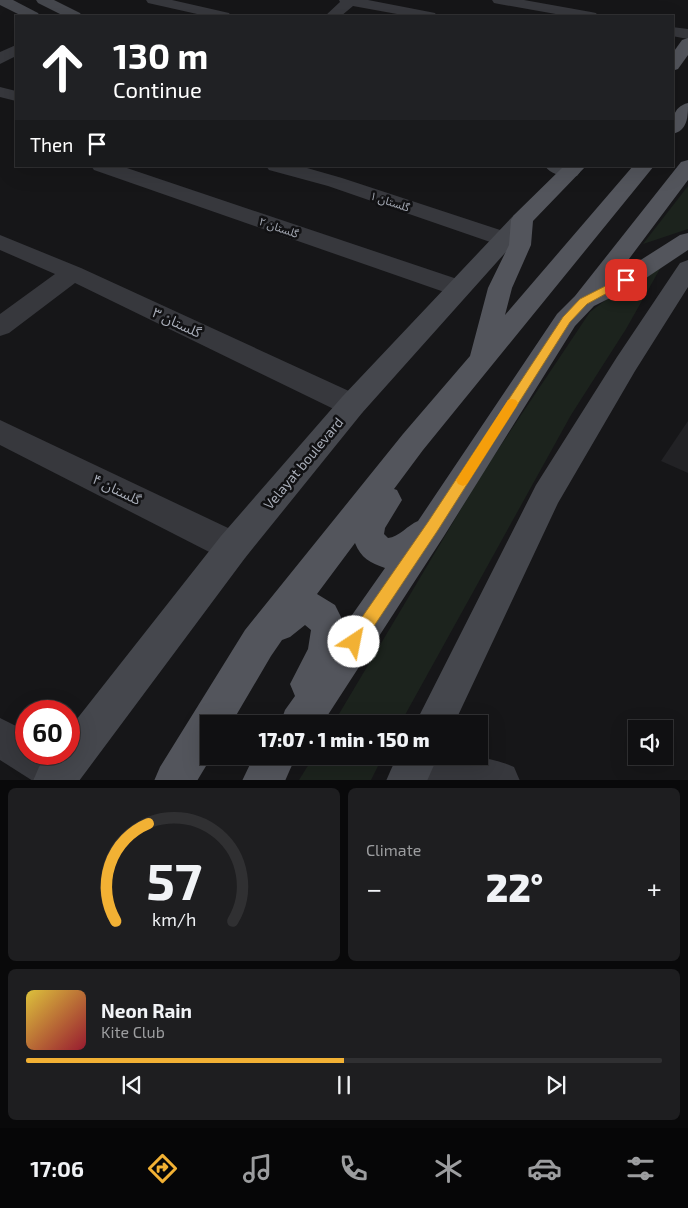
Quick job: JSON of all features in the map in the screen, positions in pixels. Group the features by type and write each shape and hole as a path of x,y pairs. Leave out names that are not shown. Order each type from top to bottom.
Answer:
{"main road":[{"path":"2,0 31,15"},
{"path":"42,0 73,15"},
{"path":"674,63 688,43"},
{"path":"674,127 688,108"},
{"path":"304,715 433,526 566,320 584,302 688,166"},
{"path":"214,715 258,643 413,442 643,167"},
{"name":"Velayat boulevard","path":"80,721 233,547 352,405 567,168"},
{"path":"480,361 500,288 520,245 513,229"},
{"path":"584,302 626,280 688,240"},
{"path":"438,715 548,494 626,364 688,268"},
{"path":"413,442 395,482 369,526 369,542 378,550 392,553 406,547 433,526"},
{"path":"258,643 294,611 308,607 326,622 330,633 323,657 294,715"},
{"path":"174,780 200,738"}],"street":[{"path":"152,0 219,15"},
{"path":"204,12 223,0"},
{"path":"333,15 349,0 425,15"},
{"path":"499,0 546,4 587,15"},
{"path":"674,31 688,34"},
{"path":"0,92 15,96"},
{"name":"گلستان ۲","path":"104,167 458,288"},
{"name":"گلستان ۱","path":"280,167 513,229"},
{"path":"335,182 347,167"},
{"name":"گلستان ۳","path":"0,242 73,273 352,405"},
{"path":"0,327 73,273"},
{"name":"گلستان ۴","path":"0,432 233,547"},
{"path":"0,738 15,748"},
{"path":"412,768 500,780"}],"shaded area":[{"path":"688,186 688,229 643,244"},
{"path":"670,251 626,329 571,415 405,715 338,715 483,472 590,312"},
{"path":"688,421 688,473 661,461"},
{"path":"308,765 378,765 371,780 299,780"}],"slow traffic":[{"path":"463,480 512,403"}],"route":[{"path":"354,642 433,526 566,320 584,302 626,280"}]}
